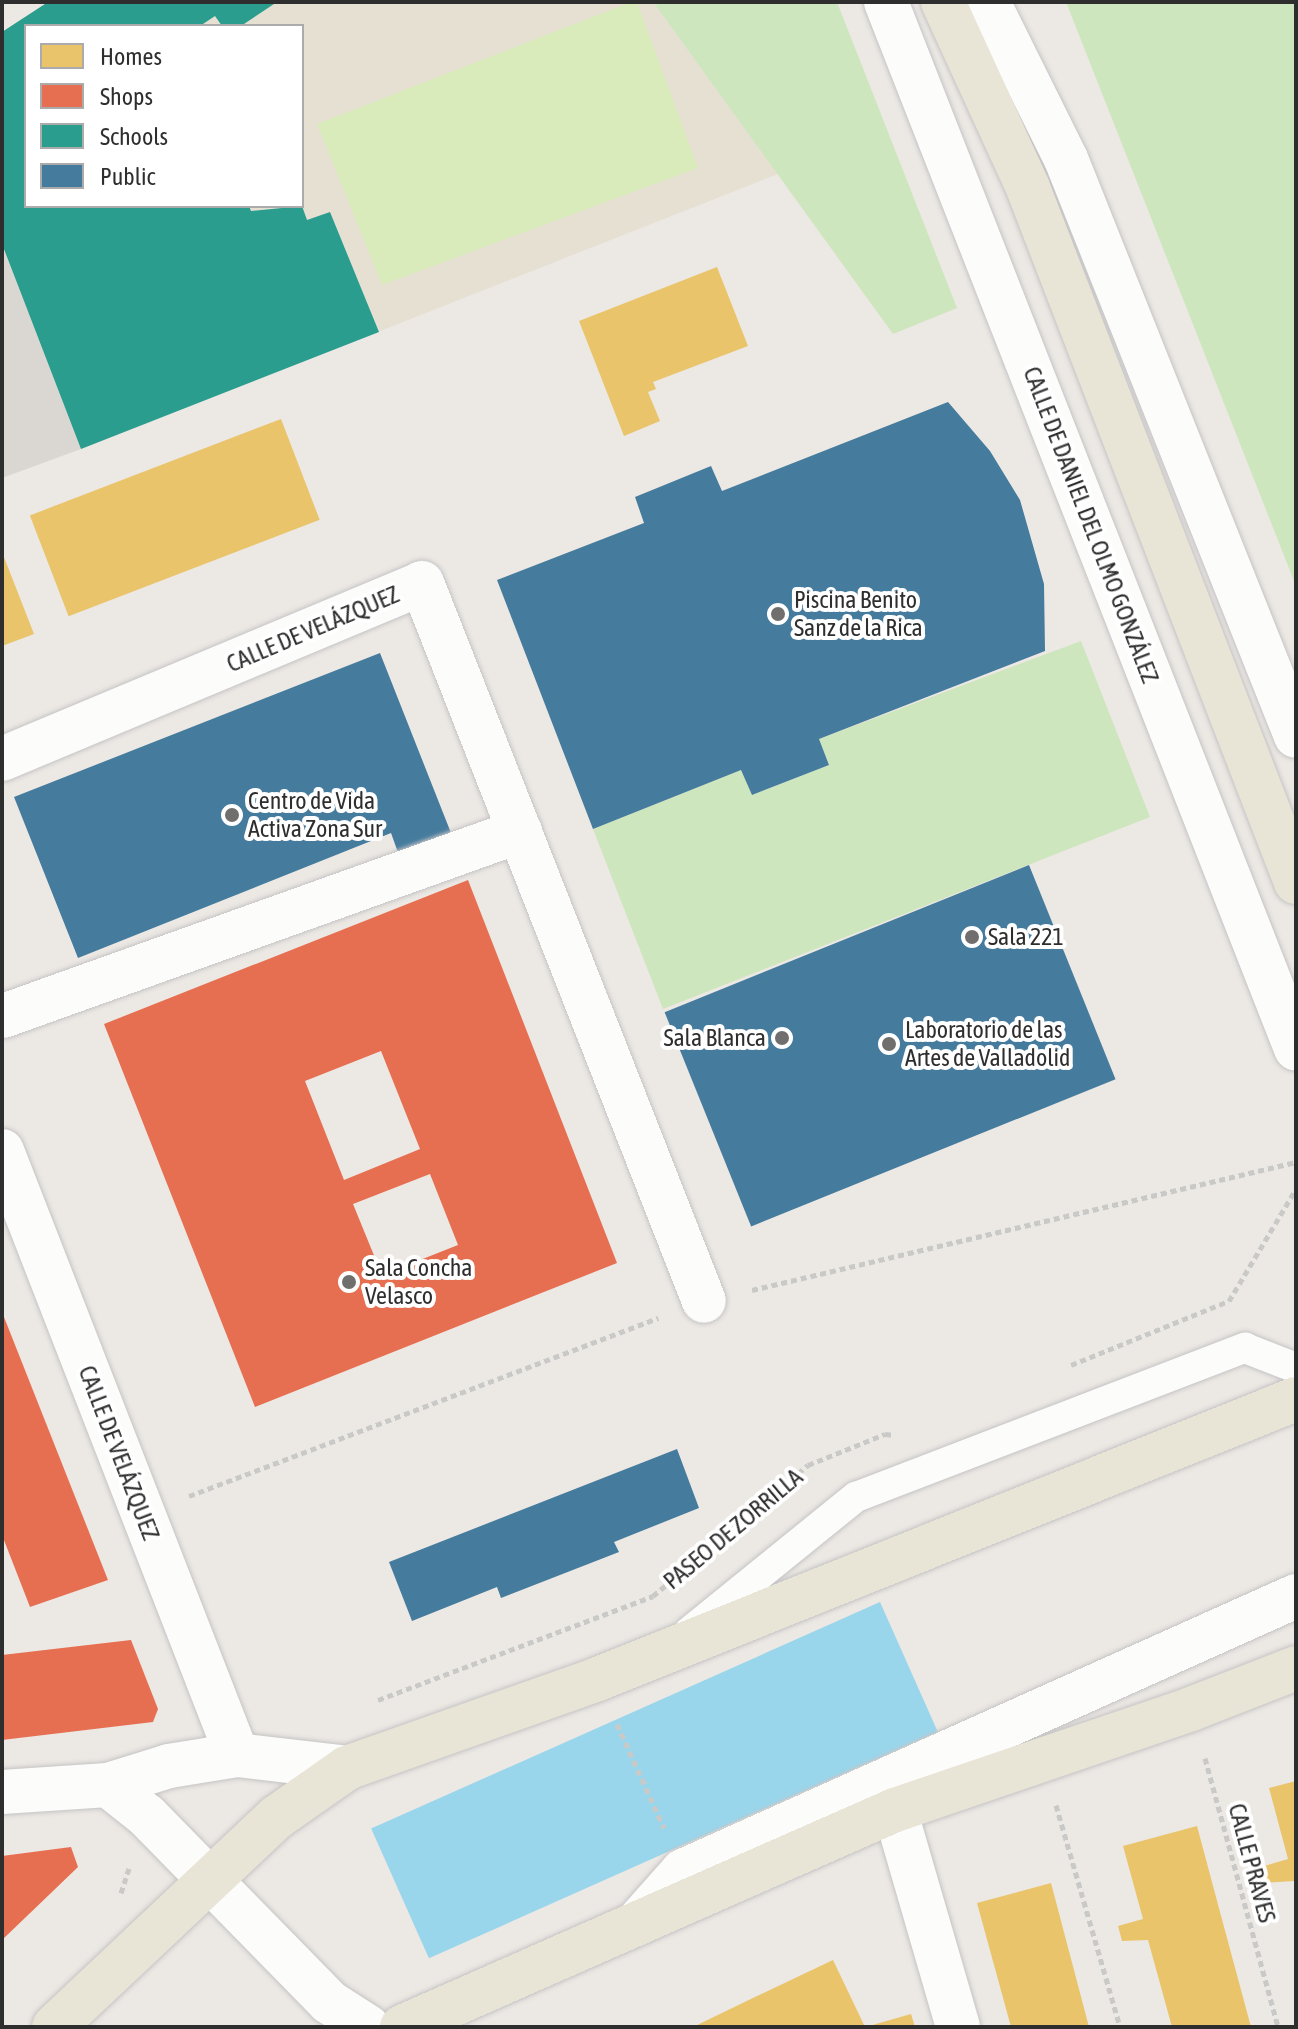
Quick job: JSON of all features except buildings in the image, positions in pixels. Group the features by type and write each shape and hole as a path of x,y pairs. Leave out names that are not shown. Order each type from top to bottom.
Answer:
{"main road":[{"path":"943,2 1028,188 1296,882"},
{"path":"54,2027 277,1817 347,1768 662,1654 1296,1399"},
{"path":"402,2027 895,1810 1042,1757 1191,1709 1296,1668"}],"street":[{"name":"CALLE DE DANIEL DEL OLMO GONZÁLEZ","path":"886,2 1296,1049"},
{"path":"988,2 1066,159 1296,736"},
{"name":"CALLE DE VELÁZQUEZ","path":"2,759 422,583 704,1301"},
{"path":"3,1016 520,831"},
{"name":"CALLE DE VELÁZQUEZ","path":"2,1151 237,1755"},
{"path":"636,1924 683,1871 1296,1596"},
{"path":"2,1792 108,1785 169,1766 237,1755 347,1768"},
{"path":"108,1785 147,1816 329,2002 368,2027"},
{"path":"895,1810 958,2027"}],"lane":[{"path":"662,1654 856,1497 1245,1348 1296,1368"}],"path":[{"path":"1056,1371 1229,1301 1296,1189"},
{"name":"PASEO DE ZORRILLA","path":"374,1702 653,1596 808,1465 885,1434 912,1429"},
{"name":"CALLE PRAVES","path":"1191,1709 1278,2027"},
{"path":"615,1719 666,1834"},
{"path":"1042,1757 1120,2027"},
{"path":"118,1901 147,1816"}],"shaded area":[{"path":"48,2 653,2 778,174 81,449 2,245 2,32"},
{"path":"2,245 81,449 2,478"}],"green space":[{"path":"637,2 698,168 382,285 317,124"},
{"path":"653,2 837,2 957,308 893,334"},
{"path":"1066,2 1296,2 1296,586"},
{"path":"1081,641 1150,817 663,1009 593,829 741,770 752,795 829,765 819,739"}],"water":[{"path":"880,1602 938,1732 429,1958 371,1829"}],"place":[{"name":"Piscina Benito Sanz de la Rica","path":"778,614"},
{"name":"Centro de Vida Activa Zona Sur","path":"232,815"},
{"name":"Sala 221","path":"972,937"},
{"name":"Sala Blanca","path":"782,1038"},
{"name":"Laboratorio de las Artes de Valladolid","path":"889,1044"},
{"name":"Sala Concha Velasco","path":"349,1282"}]}
